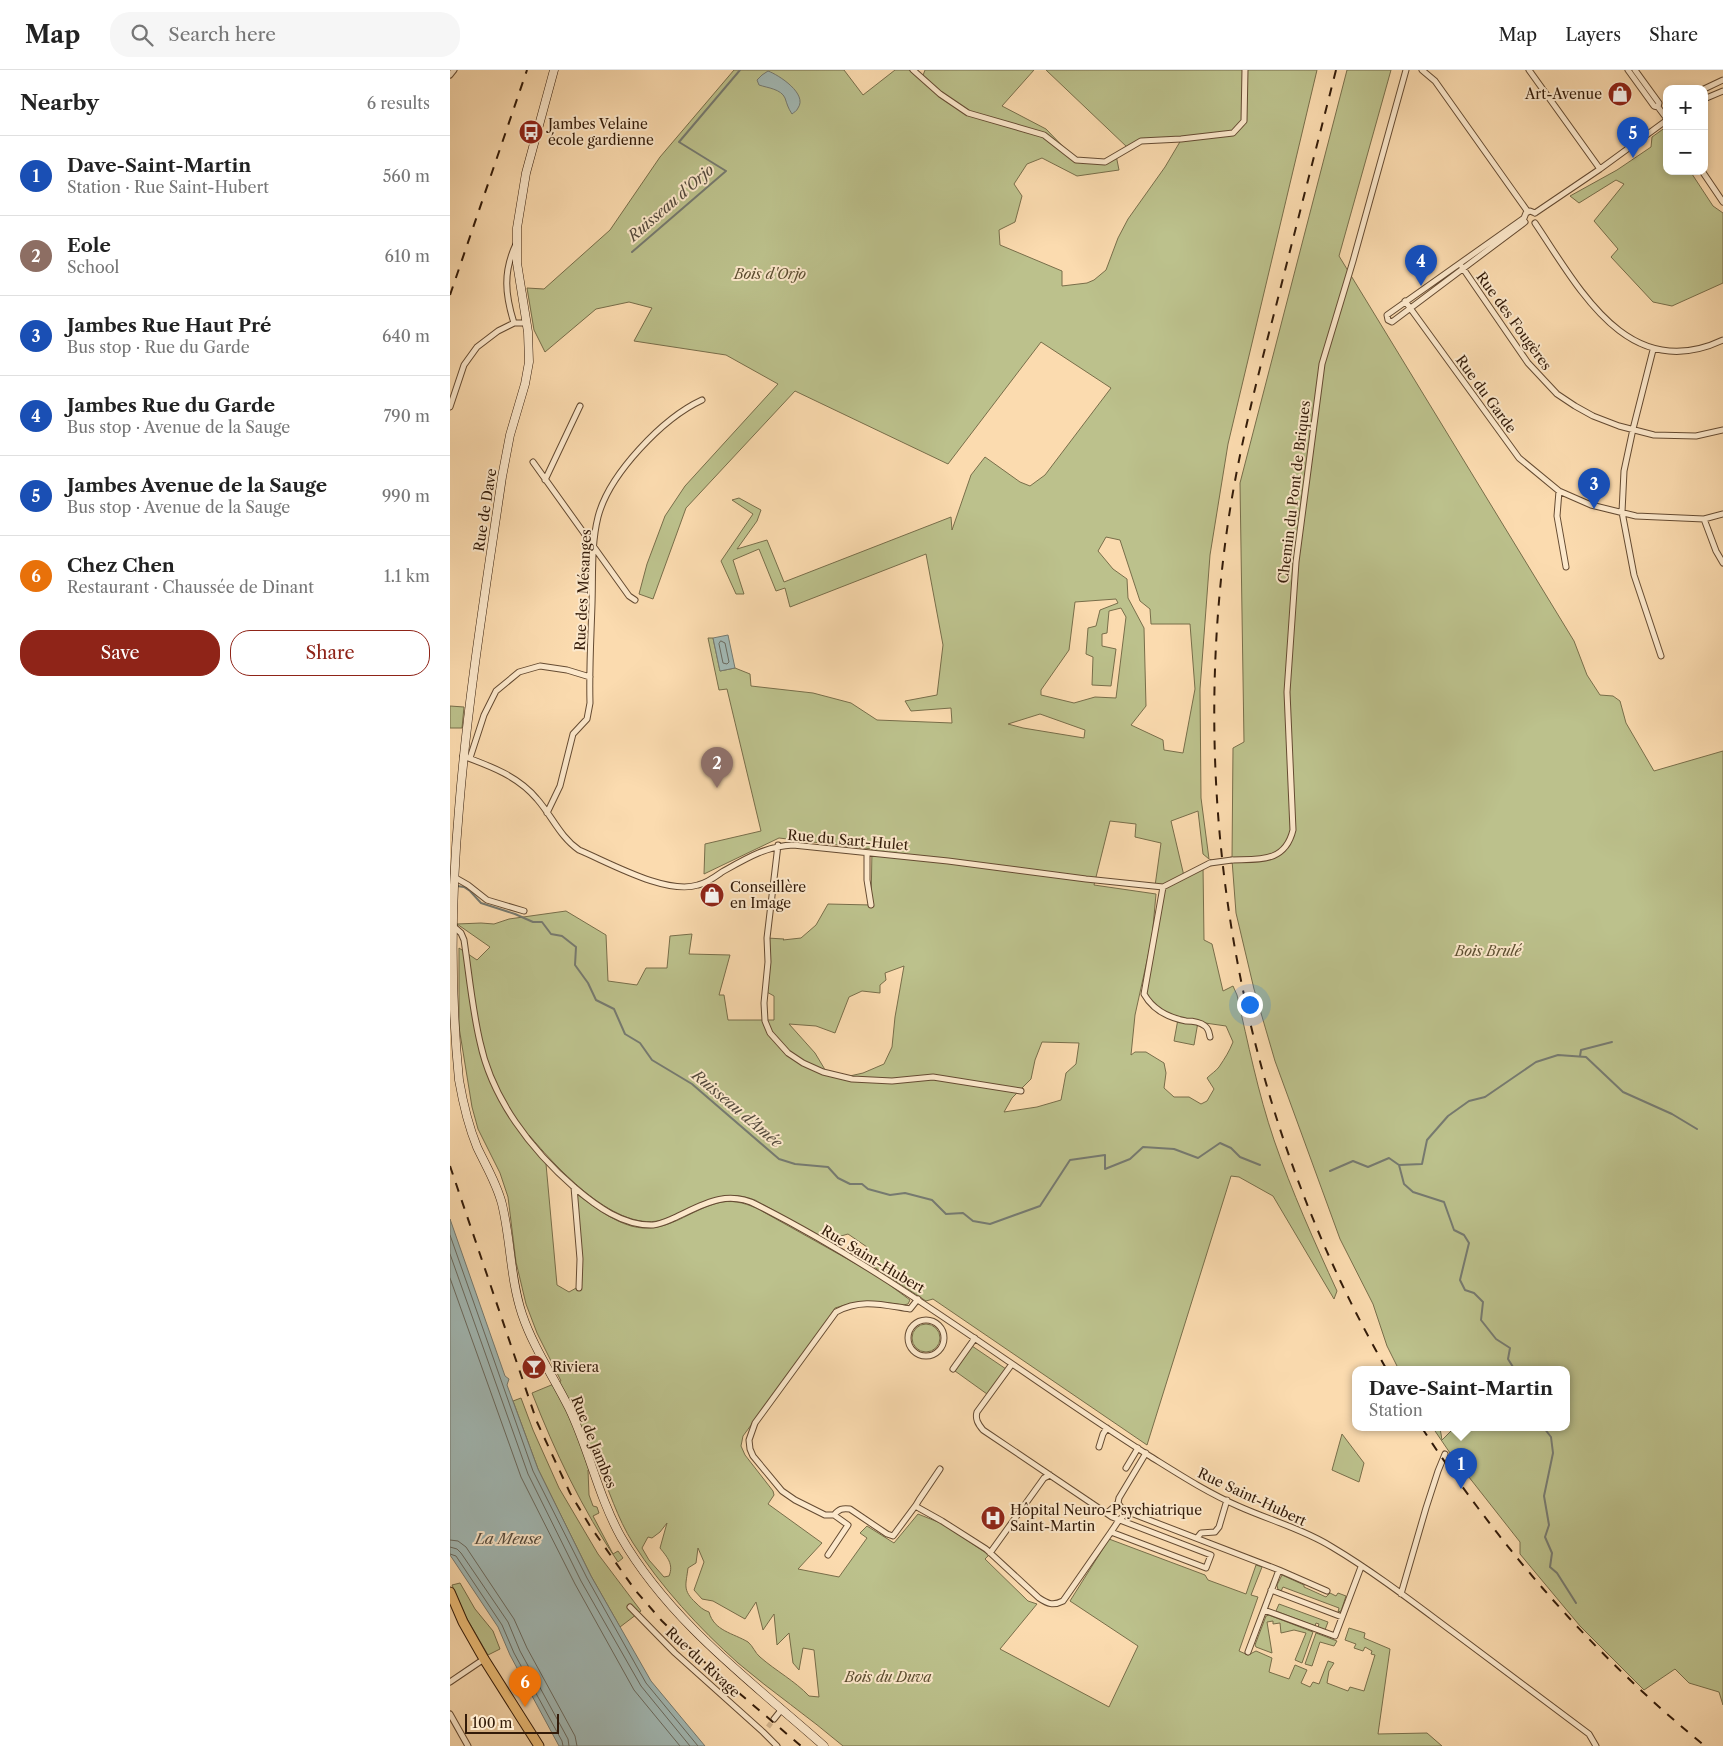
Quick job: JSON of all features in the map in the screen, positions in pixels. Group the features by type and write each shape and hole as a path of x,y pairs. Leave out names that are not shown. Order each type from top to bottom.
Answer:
{"main road":[{"name":"Rue de Dave","path":"450,960 453,876 478,640 503,470 529,362 516,244 520,202 554,70"},
{"name":"Rue de Jambes","path":"450,960 454,1031 464,1106 469,1126 500,1198 505,1219 511,1268 522,1314 536,1347 570,1410 614,1523 651,1581 688,1624 824,1746"},
{"path":"450,1592 462,1622 539,1746"}],"street":[{"path":"450,75 454,70"},
{"path":"913,70 940,94 968,113 1044,136 1076,160 1104,162 1141,141 1181,140 1233,133 1244,121 1245,70"},
{"name":"Chemin du Pont de Briques","path":"1163,887 1210,863 1267,858 1277,855 1288,844 1293,830 1287,673 1296,562 1322,364 1353,261 1406,70"},
{"path":"1422,70 1435,81 1528,212"},
{"path":"1529,70 1600,169"},
{"path":"1628,70 1654,106 1663,114"},
{"path":"1635,70 1659,103 1658,108"},
{"path":"1708,87 1723,80"},
{"path":"1708,97 1723,91"},
{"path":"1528,212 1533,211 1535,213 1600,169 1663,122"},
{"path":"1705,175 1723,202"},
{"path":"1524,220 1405,301 1387,315 1388,320 1392,322 1463,269 1524,220 1528,212"},
{"path":"1535,213 1537,218 1535,223"},
{"path":"1524,220 1528,224 1535,223"},
{"path":"1535,223 1590,304 1627,336 1653,350 1681,352 1712,346 1723,340"},
{"path":"514,323 507,301 506,290 509,259 516,244"},
{"name":"Rue des Fougères","path":"1460,262 1528,363 1557,394 1592,416 1619,426 1633,428 1654,435 1696,436 1723,430"},
{"name":"Rue du Garde","path":"1405,301 1514,452 1559,491 1591,505 1636,516 1704,519 1723,514"},
{"path":"450,407 464,364 470,355 486,339 514,323 526,323"},
{"path":"1653,350 1624,471 1622,512 1634,575 1661,656"},
{"name":"Rue des Mésanges","path":"547,813 560,786 573,734 587,719 590,703 593,548 598,516 616,477 638,451 660,430 692,405 702,400"},
{"path":"546,480 580,406"},
{"path":"533,462 628,596 635,600"},
{"path":"1559,491 1557,516 1566,567"},
{"path":"1704,519 1716,552 1723,563"},
{"path":"466,757 496,691 519,672 540,666 567,670 590,677"},
{"name":"Rue du Sart-Hulet","path":"466,757 515,778 537,799 568,843 579,850 653,882 672,887 698,886 752,855 778,845 867,853 1163,887"},
{"path":"778,845 767,938 768,962 764,1003 765,1021 770,1033 788,1052 802,1063 824,1072 852,1079 892,1081 933,1078 1021,1091"},
{"path":"867,853 867,880 871,906"},
{"path":"453,876 487,900 524,911"},
{"path":"1163,887 1144,994 1151,1004 1172,1018 1205,1025 1208,1028 1210,1037"},
{"name":"Rue Saint-Hubert","path":"450,924 461,933 464,940 480,1042 491,1076 505,1107 544,1158 574,1187 611,1214 627,1221 645,1224 664,1223 718,1199 742,1198 830,1245 918,1299 1107,1428 1208,1491 1277,1520 1331,1546 1401,1594 1589,1734 1596,1746"},
{"path":"574,1187 580,1259 579,1288"},
{"path":"828,1555 848,1525 834,1515 826,1515 795,1500 782,1491 753,1456 749,1440 751,1431 836,1312 847,1306 866,1303 910,1309 918,1299"},
{"path":"935,1322 941,1314"},
{"path":"924,1320 935,1322 940,1326 944,1336 941,1348 932,1354 915,1352 909,1342 910,1330 918,1322 924,1320"},
{"path":"953,1369 975,1338"},
{"path":"1012,1364 977,1412 978,1424 983,1430 1107,1513 1120,1520 1211,1555 1206,1568 1111,1532"},
{"path":"1099,1447 1107,1428"},
{"path":"1126,1468 1138,1448"},
{"path":"1107,1513 1118,1503 1119,1498 1146,1453"},
{"path":"1401,1594 1426,1508 1445,1454"},
{"path":"834,1515 843,1508 850,1509 893,1536 940,1469"},
{"path":"990,1553 1044,1478 1050,1475"},
{"path":"1196,1538 1201,1533 1215,1532 1219,1527 1227,1500"},
{"path":"1118,1503 1120,1508 1128,1512 1279,1570 1327,1591"},
{"path":"916,1505 919,1509 942,1521 990,1553 1038,1598 1047,1604 1056,1605 1064,1601 1111,1532 1128,1512"},
{"path":"1264,1610 1334,1636 1361,1567"},
{"path":"1248,1652 1279,1570"},
{"path":"1271,1590 1342,1617"},
{"name":"Rue du Rivage","path":"630,1607 675,1653 765,1729 777,1746"},
{"path":"450,1682 484,1659"},
{"path":"774,1719 782,1709"},
{"path":"450,1714 468,1746"}],"green space":[{"path":"734,70 844,70 863,95 895,70 909,70 922,78 925,70 1034,70 1002,106 1046,129 1076,160 1105,162 1116,155 1119,170 1077,176 1042,158 1027,164 1014,184 1022,196 1015,222 999,230 1000,245 1062,271 1062,286 1087,283 1106,270 1118,238 1128,219 1165,167 1181,140 1141,141 1128,148 1046,70 1317,70 1228,444 1210,555 1200,689 1201,798 1209,859 1203,854 1198,811 1171,821 1184,876 1203,866 1204,940 1212,944 1223,991 1233,986 1237,995 1268,1122 1296,1197 1337,1291 1334,1299 1273,1196 1239,1177 1231,1176 1147,1445 933,1299 926,1301 865,1261 867,1247 848,1234 834,1238 834,1244 755,1200 742,1196 719,1197 665,1219 647,1222 628,1218 608,1208 572,1180 529,1135 546,1164 557,1285 569,1292 578,1287 579,1282 576,1196 578,1195 603,1213 617,1220 631,1226 644,1228 667,1224 722,1202 746,1204 876,1275 910,1300 908,1304 903,1305 869,1302 835,1308 824,1326 743,1436 741,1446 745,1455 773,1491 774,1495 768,1504 822,1543 798,1569 839,1577 867,1538 860,1533 867,1526 894,1543 918,1514 943,1524 989,1555 985,1559 1028,1601 1037,1604 1000,1649 1109,1707 1138,1646 1070,1601 1109,1539 1205,1575 1208,1580 1246,1594 1256,1565 1262,1567 1251,1595 1258,1597 1239,1651 1248,1655 1256,1651 1272,1658 1269,1672 1289,1679 1295,1665 1307,1670 1301,1683 1310,1687 1313,1682 1319,1684 1328,1661 1334,1663 1329,1671 1327,1683 1348,1691 1350,1687 1364,1691 1375,1655 1371,1654 1372,1651 1365,1647 1363,1651 1354,1648 1356,1644 1345,1640 1349,1628 1365,1633 1364,1638 1390,1649 1378,1734 1427,1733 1442,1746 843,1746 738,1663 681,1606 644,1559 627,1533 597,1463 588,1470 589,1495 593,1506 597,1507 599,1513 593,1516 613,1554 618,1551 623,1558 618,1562 605,1542 593,1522 570,1480 532,1393 561,1381 537,1333 526,1304 516,1262 508,1197 500,1173 478,1129 472,1107 459,1027 459,948 477,960 490,947 457,924 494,924 509,919 566,911 606,935 608,981 637,985 646,968 667,968 670,936 692,934 689,954 730,955 719,995 724,995 728,1020 774,1020 774,996 765,991 767,938 783,940 801,938 816,925 828,904 871,905 872,849 779,838 704,874 705,844 761,831 727,689 719,690 708,638 713,638 720,671 735,668 750,674 751,686 813,693 851,703 877,720 952,723 951,708 911,711 905,701 937,695 943,645 926,554 790,607 785,588 776,591 759,549 733,560 744,594 736,594 721,561 753,514 732,500 739,498 761,510 757,521 737,549 767,540 784,582 951,517 952,530 971,475 985,457 1020,482 1030,486 1045,475 1111,388 1041,342 948,464 795,391 686,508 653,599 639,594 647,564 665,516 685,486 778,384 726,355 634,341 652,308 629,302 596,309 545,352 534,330 527,288 544,289 610,230 660,157","holes":["1106,537 1120,540 1140,601 1150,609 1151,624 1190,624 1195,689 1183,753 1164,750 1163,740 1131,725 1146,706 1144,628 1128,598 1127,579 1113,569 1098,551","1116,599 1118,603 1100,610 1096,626 1088,628 1086,654 1093,657 1092,685 1111,686 1116,649 1102,646 1102,634 1107,633 1109,611 1121,608 1126,617 1116,698 1095,697 1074,703 1041,695 1041,690 1069,650 1075,602","1040,714 1085,730 1084,738 1008,724","1110,821 1136,824 1135,837 1161,843 1155,886 1163,887 1144,994 1163,1013 1178,1019 1174,1041 1194,1045 1198,1022 1226,1026 1233,1042 1219,1067 1207,1078 1214,1089 1207,1101 1201,1104 1189,1097 1174,1097 1164,1088 1166,1073 1164,1063 1146,1052 1135,1052 1131,1055 1135,1015 1152,938 1156,894 1094,885","904,966 892,1047 884,1064 863,1073 841,1078 827,1073 815,1053 789,1024 816,1026 835,1033 849,997 862,991 880,993 880,985 886,980 885,973","1042,1042 1079,1043 1076,1064 1066,1073 1061,1100 1037,1107 1004,1112 1012,1098 1031,1079 1035,1060","667,1523 660,1548 670,1564 669,1576 664,1577 649,1560 642,1548 648,1537 652,1538","698,1548 704,1562 694,1590 702,1599 713,1601 745,1619 756,1602 763,1630 774,1614 777,1645 789,1633 793,1663 799,1670 803,1648 814,1650 819,1697 809,1696 760,1657 748,1642 725,1631 715,1623 709,1612 700,1607 687,1591 688,1568 696,1563"]},
{"name":"Bois Brulé","path":"1347,70 1391,70 1339,256 1574,641 1587,675 1600,695 1613,696 1620,701 1626,723 1654,771 1723,751 1723,1705 1719,1692 1689,1683 1675,1669 1644,1690 1580,1626 1520,1554 1520,1542 1435,1431 1440,1431 1442,1440 1451,1431 1570,1431 1570,1366 1397,1366 1387,1346 1373,1304 1340,1239 1275,1061 1254,989 1236,913 1232,860 1233,748 1244,742 1240,483"},
{"path":"1663,129 1663,175 1693,175 1713,206 1723,213 1723,283 1672,306 1653,302 1611,257 1618,249 1594,221 1624,184 1616,180 1579,203 1570,196 1617,170 1651,147 1652,137"},
{"path":"450,706 464,707 462,728 450,728"},
{"path":"926,1324 936,1328 940,1338 936,1348 926,1352 916,1348 912,1338 916,1328"},
{"path":"972,1346 1006,1369 987,1394 955,1371"},
{"path":"521,1398 559,1488 598,1554 641,1611 620,1627 591,1576 538,1469 513,1401"},
{"path":"1342,1434 1364,1463 1359,1482 1332,1470"},
{"path":"1282,1575 1326,1597 1330,1593 1336,1596 1338,1593 1346,1596 1341,1611 1338,1612 1339,1608 1283,1587 1281,1591 1278,1590 1277,1585"},
{"path":"460,1583 475,1609 493,1631 500,1649 488,1655 466,1617 452,1585"},
{"path":"1279,1604 1328,1622 1325,1630 1318,1627 1319,1624 1316,1623 1315,1626 1276,1611"},
{"path":"1269,1615 1313,1632 1302,1663 1295,1660 1306,1633 1294,1630 1281,1633 1280,1623 1273,1624 1273,1621 1267,1622 1272,1653 1256,1647 1255,1645 1266,1616"},
{"path":"1316,1633 1337,1641 1334,1646 1320,1642 1312,1666 1305,1664"}],"water":[{"path":"768,71 779,76 796,91 800,103 792,114 781,93 759,85 757,80"},
{"path":"728,635 735,668 720,671 713,638"},
{"name":"La Meuse","path":"450,1219 505,1376 509,1379 507,1385 538,1469 591,1576 651,1681 705,1746 559,1746 510,1655 498,1627 450,1555"}],"waterway":[{"name":"Ruisseau d'Orjo","path":"632,252 726,171 679,142 740,70"},
{"name":"Ruisseau d'Amée","path":"457,886 464,887 470,891 481,903 533,922 542,922 551,934 562,936 576,947 575,965 588,983 596,1000 614,1009 625,1034 640,1043 652,1060 692,1084 779,1159 795,1164 828,1167 838,1178 850,1184 862,1184 868,1189 890,1195 905,1193 932,1200 946,1214 963,1213 973,1221 990,1224 1040,1206 1070,1160 1105,1155 1105,1169 1130,1159 1143,1147 1174,1149 1198,1158 1220,1143 1231,1148 1240,1157 1260,1165"},
{"path":"1580,1056 1581,1050 1612,1042"},
{"path":"1399,1165 1422,1164 1427,1140 1448,1116 1469,1101 1485,1097 1536,1062 1558,1055 1586,1057 1623,1092 1672,1114 1697,1129"},
{"name":"Ruisseau d'Amée","path":"1330,1171 1353,1161 1368,1167 1389,1158 1399,1165 1404,1184 1413,1192 1444,1202 1454,1230 1464,1235 1469,1243 1460,1280 1465,1290 1474,1293 1483,1302 1481,1320 1496,1339 1510,1348 1508,1359 1512,1366"},
{"name":"Ruisseau d'Amée","path":"1546,1431 1551,1437 1553,1453 1544,1496 1549,1525 1545,1537 1552,1553 1550,1567 1557,1573 1576,1603"}],"tunnel":[{"path":"768,1727 774,1719"}],"railway":[{"path":"450,295 527,70"},
{"path":"1336,70 1256,384 1233,489 1217,626 1214,736 1221,847 1236,956 1261,1064 1294,1170 1336,1272 1385,1366"},
{"path":"450,1166 537,1422 570,1493 590,1526 635,1590 662,1621 718,1675 801,1746"},
{"path":"1424,1431 1484,1515 1551,1598 1625,1675 1705,1746"}],"place":[{"name":"Art-Avenue","path":"1620,94"},
{"name":"Jambes Velaine école gardienne","path":"531,132"},
{"name":"Jambes Avenue de la Sauge","path":"1633,158"},
{"name":"Jambes Rue du Garde","path":"1421,286"},
{"name":"Jambes Rue Haut Pré","path":"1594,509"},
{"name":"Eole","path":"717,788"},
{"name":"Conseillère en Image","path":"712,895"},
{"name":"Riviera","path":"534,1367"},
{"name":"Dave-Saint-Martin","path":"1461,1489"},
{"name":"Hôpital Neuro-Psychiatrique Saint-Martin","path":"993,1518"},
{"name":"Chez Chen","path":"525,1707"}],"park label":[{"name":"Bois d'Orjo","path":"770,274"},
{"name":"Bois du Duva","path":"888,1677"}]}
